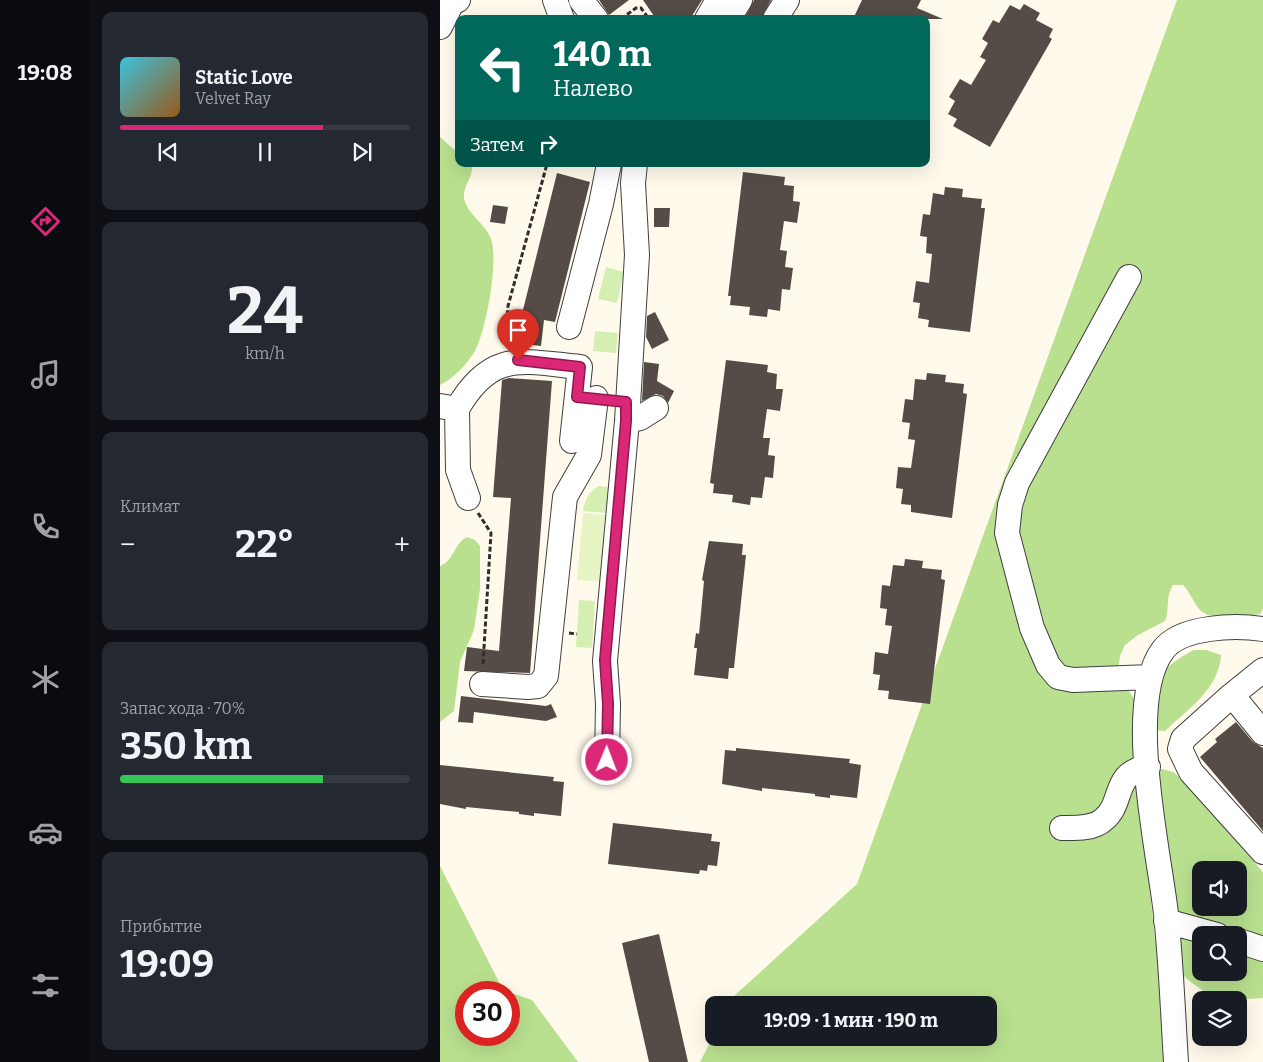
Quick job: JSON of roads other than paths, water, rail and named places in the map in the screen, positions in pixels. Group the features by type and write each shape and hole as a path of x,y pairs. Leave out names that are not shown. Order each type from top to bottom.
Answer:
{"street":[{"path":"440,27 452,3 458,0"},
{"path":"555,0 561,15"},
{"path":"581,0 593,15"},
{"path":"709,15 718,0"},
{"path":"731,15 740,0"},
{"path":"778,15 787,0"},
{"path":"605,167 576,331 616,208 634,173"},
{"path":"607,760 626,412 637,255 634,173"},
{"path":"1129,277 1017,483 1010,504 1007,533 1032,628 1048,665 1058,677 1073,680 1150,677"},
{"path":"468,498 458,470 449,408 483,375 499,365 518,360 580,367 593,442 589,456 565,497 546,676 538,686 482,684"},
{"path":"586,398 640,418 656,408"},
{"path":"572,441 586,398"},
{"path":"1176,1062 1166,921 1152,828 1144,723 1150,677 1163,650 1173,640 1184,634 1233,627 1263,629"},
{"path":"1263,670 1232,694 1183,739 1180,744 1181,753 1191,772 1263,852"},
{"path":"1232,694 1263,732"},
{"path":"1062,828 1084,828 1102,822 1114,806 1117,792 1127,776 1134,771 1148,767"},
{"path":"1166,921 1192,928"},
{"path":"1247,944 1263,949"}]}
